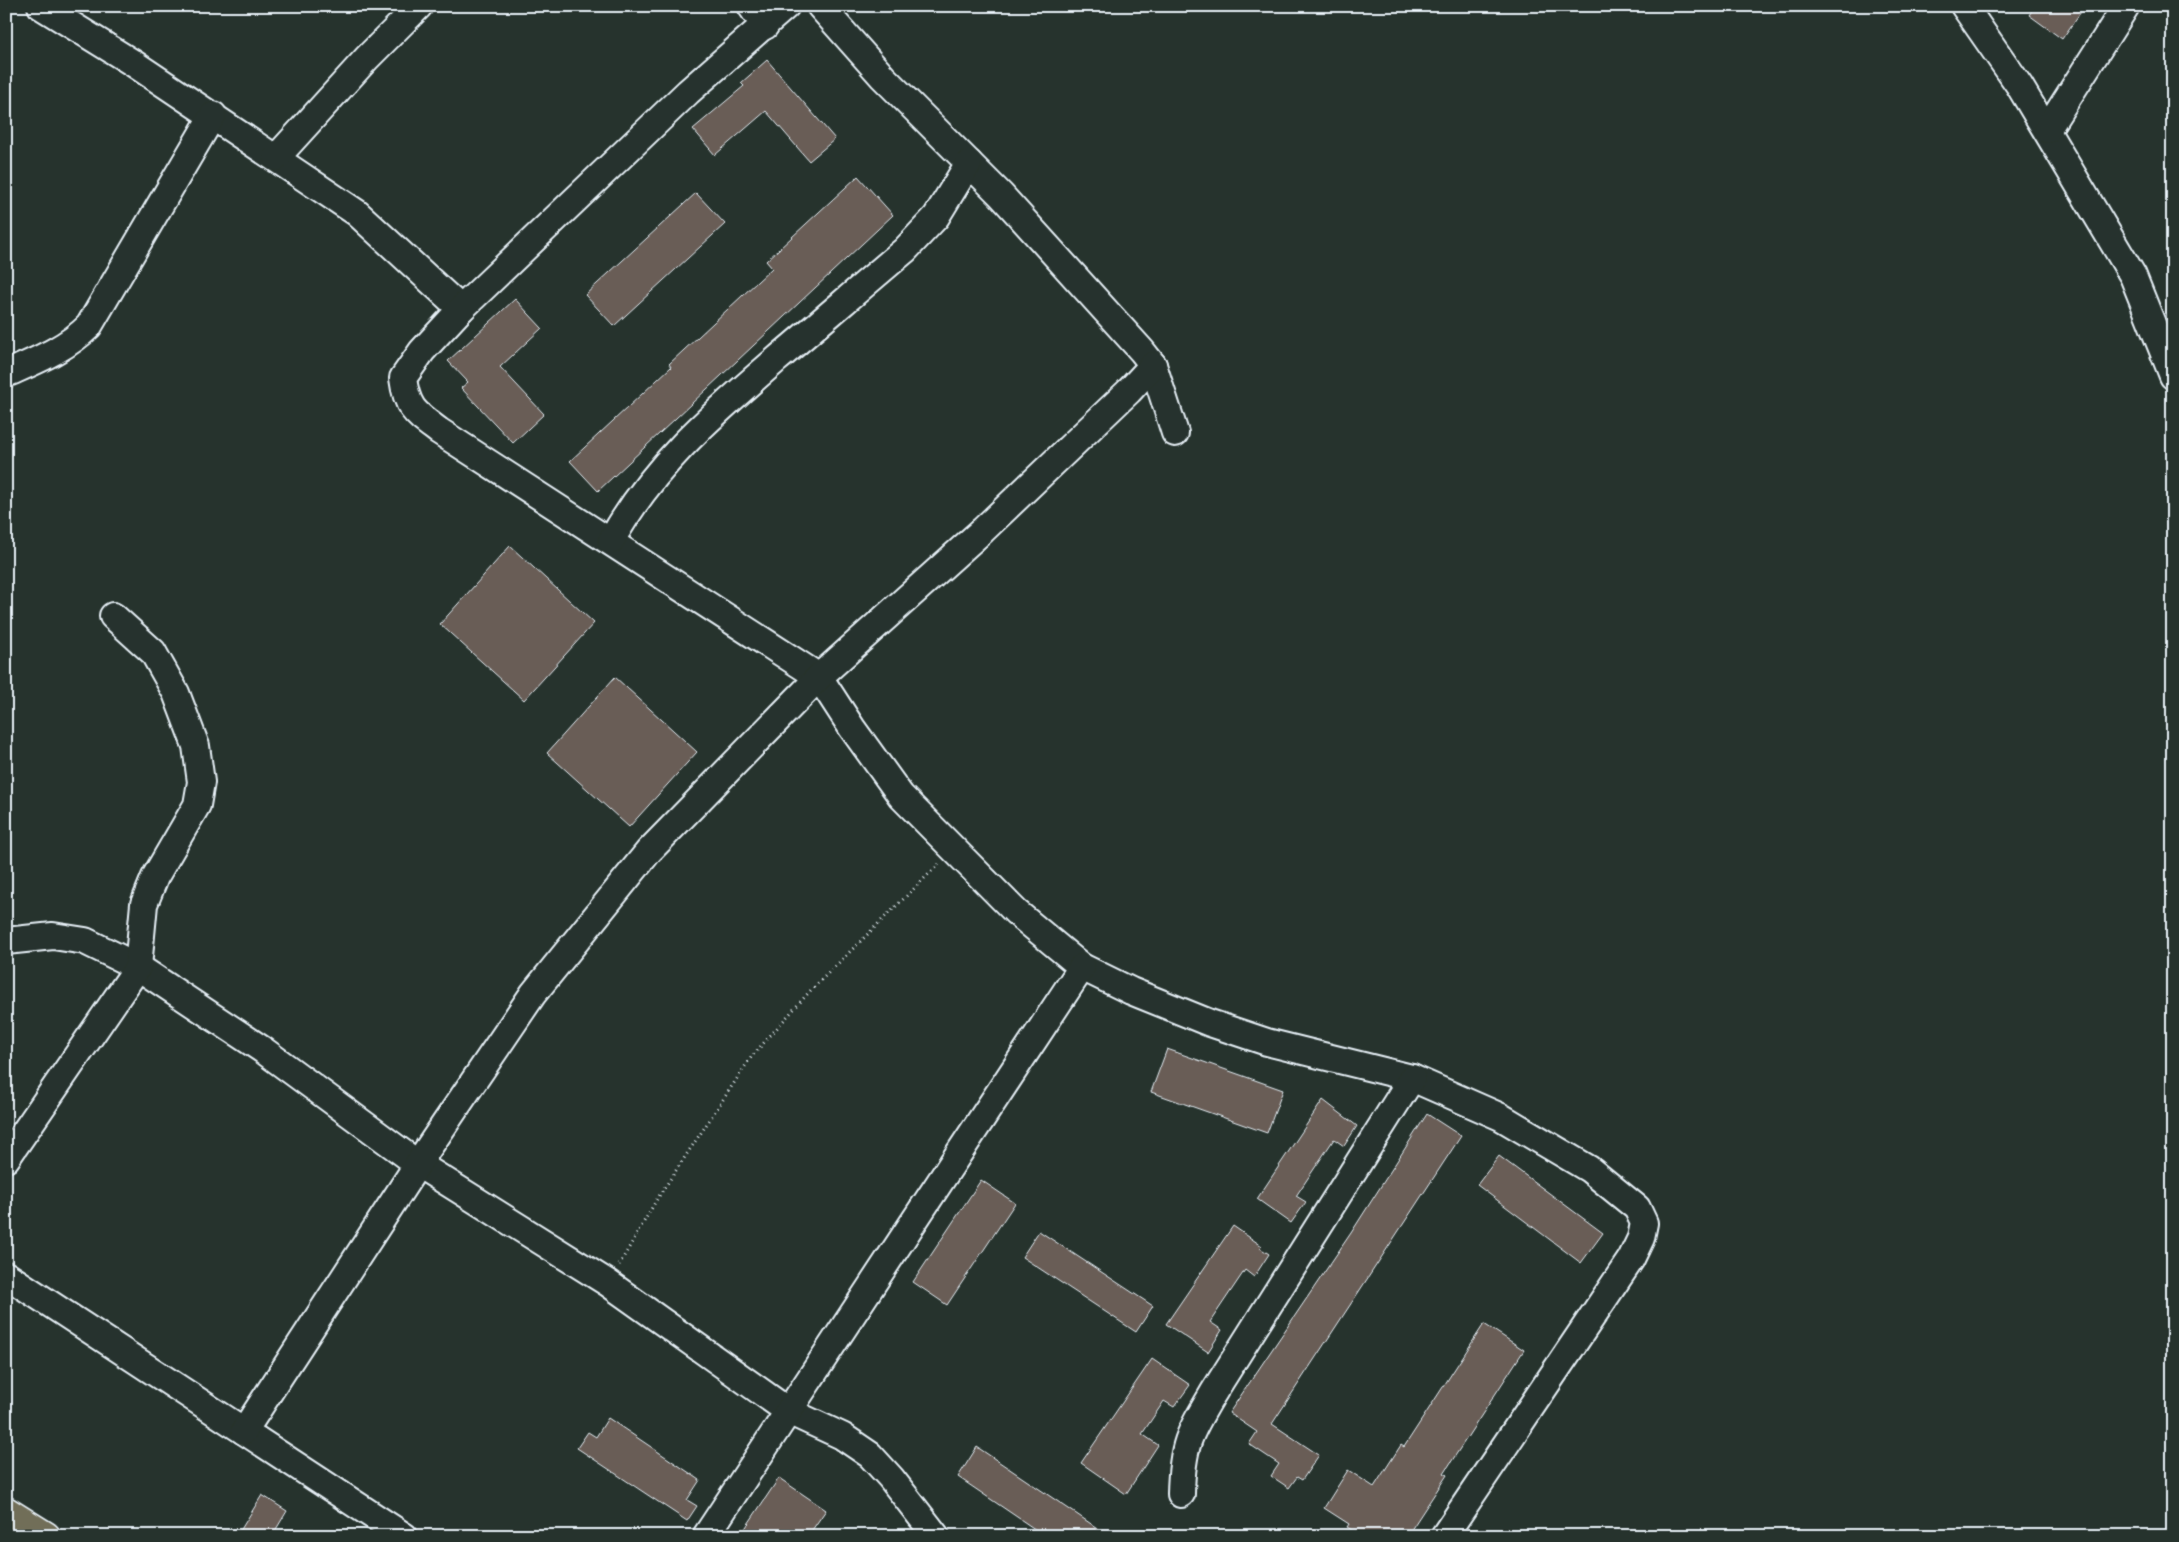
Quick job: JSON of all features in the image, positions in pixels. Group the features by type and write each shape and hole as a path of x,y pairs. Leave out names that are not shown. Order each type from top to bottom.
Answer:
{"main road":[{"path":"6,1510 46,1536"}],"street":[{"path":"41,6 212,115 357,213 461,309"},
{"path":"276,158 368,58 419,6"},
{"path":"786,6 758,16 688,92 461,309 422,351 404,378 406,399 417,414 439,431 819,677 852,728 901,796 1016,912 1082,967 1131,991 1218,1026 1267,1042 1412,1078 1501,1117 1589,1169 1636,1208 1644,1223 1641,1238 1632,1259 1444,1536"},
{"path":"820,6 883,77 1001,194 1153,365 1175,433"},
{"path":"1964,6 2019,85 2133,276 2173,376"},
{"path":"2047,130 2126,6"},
{"path":"6,374 51,354 77,338 89,326 212,115"},
{"path":"611,541 628,511 652,478 688,439 905,250 936,218 969,163"},
{"path":"244,1431 418,1164 533,994 649,851 819,677 983,530 1129,391 1153,365"},
{"path":"6,1159 138,967 144,904 155,877 197,806 201,782 196,746 176,693 153,652 113,616"},
{"path":"6,941 53,936 85,941 138,967 263,1050 418,1164 608,1283 788,1411 842,1436 870,1456 891,1478 936,1536"},
{"path":"706,1536 1082,967"},
{"path":"1182,1494 1184,1452 1189,1435 1215,1390 1412,1078"},
{"path":"6,1275 404,1536"}],"path":[{"path":"608,1283 657,1199 752,1056 811,990 954,850"}],"building":[{"path":"2035,6 2085,6 2062,39 2029,15"},
{"path":"767,60 835,139 809,161 766,111 715,155 693,129 744,86 741,83"},
{"path":"858,176 893,215 598,491 570,461 671,367 669,364 772,268 766,261"},
{"path":"696,193 725,224 614,326 585,295"},
{"path":"515,299 542,328 500,367 544,414 513,443 461,388 468,382 448,361"},
{"path":"510,546 594,623 524,700 440,624"},
{"path":"615,677 697,752 629,827 547,753"},
{"path":"1167,1049 1283,1090 1267,1133 1151,1092"},
{"path":"1323,1100 1357,1126 1344,1146 1334,1139 1296,1196 1306,1202 1291,1223 1257,1199"},
{"path":"1427,1114 1461,1136 1272,1424 1319,1455 1302,1480 1297,1477 1289,1488 1271,1476 1279,1464 1249,1444 1257,1432 1229,1413 1351,1233"},
{"path":"1499,1156 1603,1233 1581,1263 1477,1185"},
{"path":"981,1180 1015,1203 947,1305 913,1282"},
{"path":"1233,1226 1262,1246 1260,1248 1269,1254 1254,1277 1245,1270 1210,1322 1222,1330 1208,1352 1166,1324"},
{"path":"1039,1231 1153,1306 1136,1332 1022,1257"},
{"path":"1484,1324 1524,1350 1444,1473 1447,1475 1407,1536 1361,1536 1347,1527 1349,1524 1324,1508 1348,1470 1374,1487 1401,1445 1404,1447"},
{"path":"1152,1359 1190,1385 1174,1407 1164,1401 1142,1434 1158,1445 1126,1494 1081,1463"},
{"path":"608,1418 700,1480 687,1500 697,1506 687,1521 577,1448 588,1432 596,1437"},
{"path":"977,1447 1109,1536 1045,1536 958,1477"},
{"path":"779,1478 826,1510 808,1536 740,1536"},
{"path":"262,1495 287,1511 272,1536 237,1536"}]}
